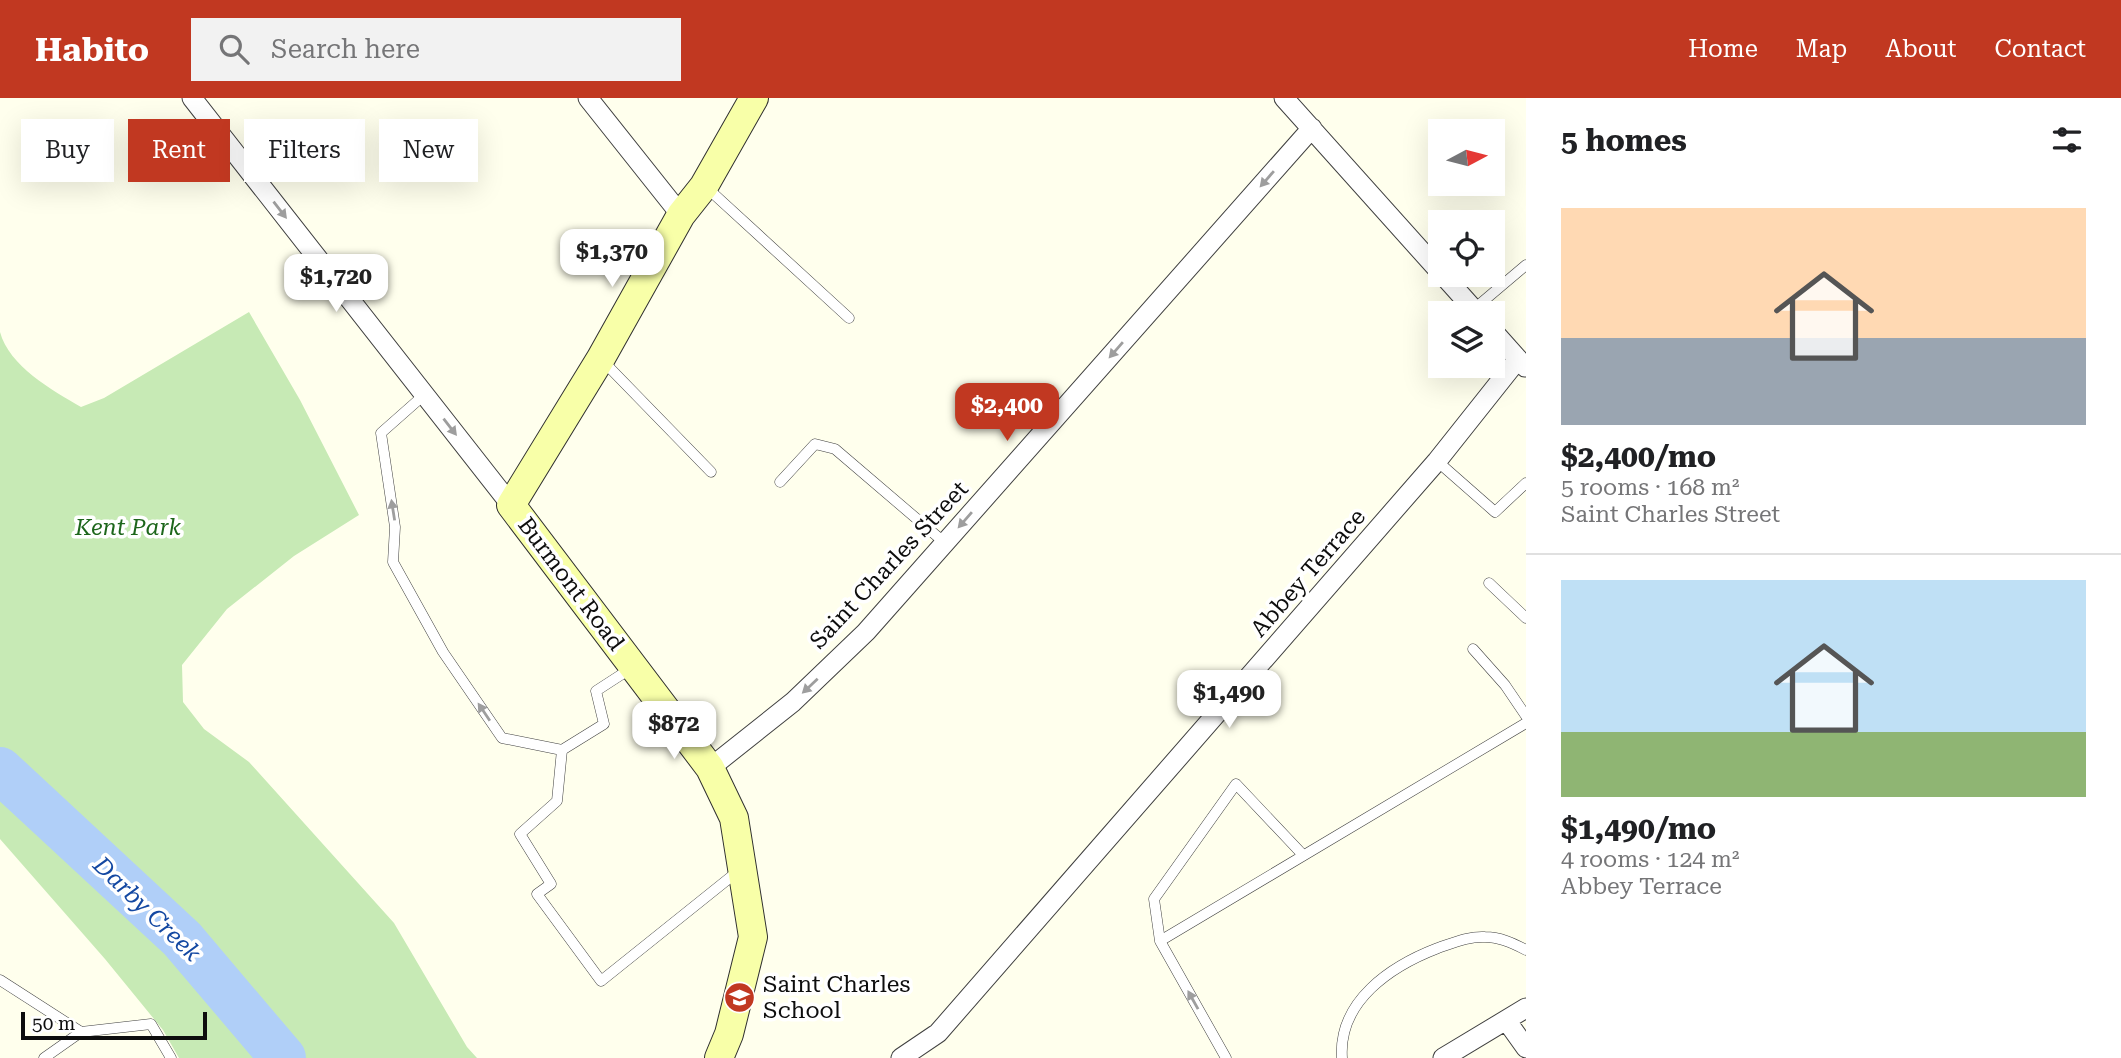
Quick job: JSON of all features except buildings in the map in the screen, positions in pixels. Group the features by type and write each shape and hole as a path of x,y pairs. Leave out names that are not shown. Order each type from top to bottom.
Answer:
{"street":[{"path":"192,98 511,505"},
{"path":"588,98 681,215"},
{"name":"Burmont Road","path":"719,1058 729,1034 753,937 734,818 710,768 511,505 601,358 681,215 704,186 754,98"},
{"path":"1284,98 1428,257"},
{"name":"Saint Charles Street","path":"710,768 793,702 866,632 1312,128"},
{"path":"1455,287 1467,301"},
{"path":"1505,342 1523,359"},
{"name":"Abbey Terrace","path":"901,1058 938,1033 1523,359"},
{"path":"1443,1058 1526,1008"},
{"path":"1506,1020 1526,1048"}],"lane":[{"path":"704,186 849,318"},
{"path":"1487,301 1526,265"},
{"path":"601,358 711,472"},
{"path":"424,395 381,433 396,527 393,562 443,652 502,738 562,750 604,724 596,691 633,666"},
{"path":"780,482 815,444 835,449 945,543"},
{"path":"1437,461 1495,512 1526,483"},
{"path":"1489,583 1526,618"},
{"path":"1473,649 1506,685 1526,716"},
{"path":"1160,941 1526,723"},
{"path":"562,750 557,802 520,834 551,884 537,894 601,981 743,869"},
{"path":"1226,1058 1160,941 1154,899 1236,784 1303,855"},
{"path":"1342,1058 1342,1039 1351,1013 1374,985 1404,963 1451,943 1479,937 1497,938 1526,950"},
{"path":"0,980 81,1031"},
{"path":"44,1058 81,1031 150,1024 171,1058"}],"green space":[{"name":"Kent Park","path":"249,312 300,400 359,515 294,556 227,609 182,665 183,702 204,729 249,762 394,923 467,1047 477,1058 179,1058 163,1030 105,959 0,839 0,332 12,356 22,366 45,385 81,407 104,398"}],"waterway":[{"name":"Darby Creek","path":"0,770 182,939 283,1058"}],"place":[{"name":"Saint Charles School","path":"740,997"}]}
